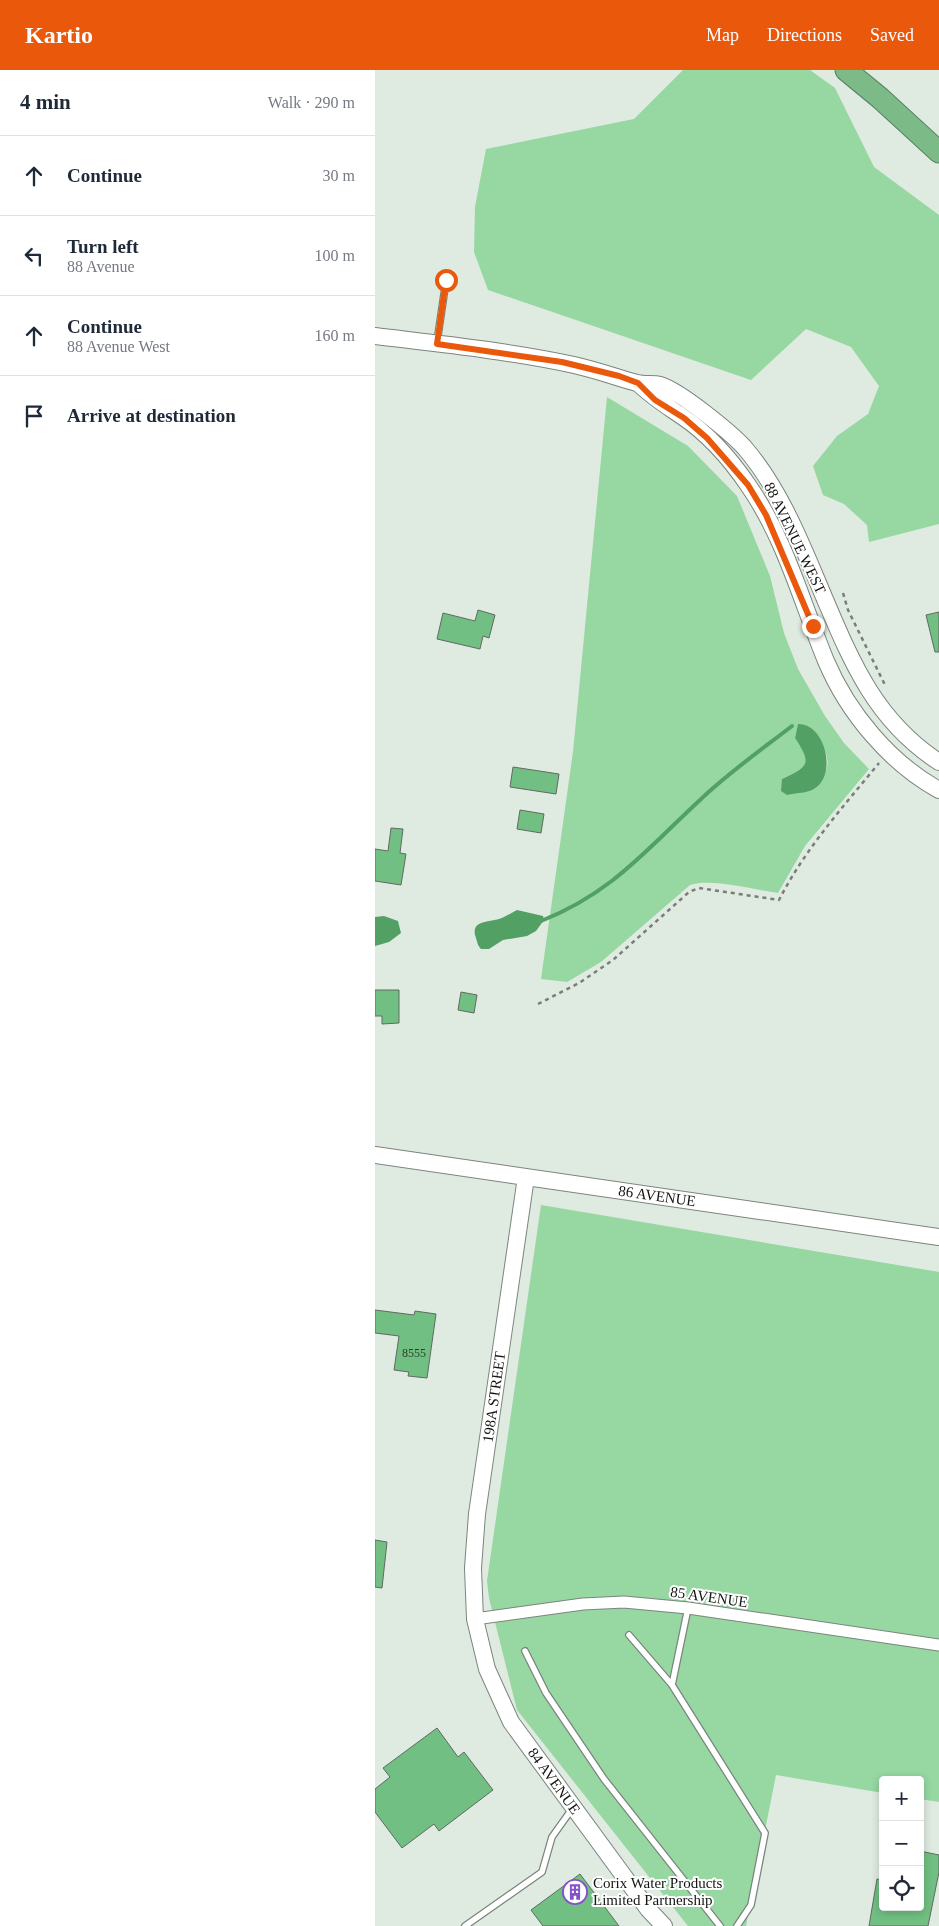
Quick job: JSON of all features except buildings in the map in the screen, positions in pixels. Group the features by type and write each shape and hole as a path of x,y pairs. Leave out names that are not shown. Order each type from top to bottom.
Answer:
{"highway":[{"path":"846,70 939,152"}],"street":[{"path":"375,336 562,362 619,376 638,383"},
{"name":"88 AVENUE WEST","path":"638,383 661,385 686,400 743,446 765,476 787,513 855,668 873,698 907,737 939,762"},
{"name":"88 AVENUE WEST","path":"638,383 655,400 684,418 707,438 748,485 766,515 793,574 826,662 843,696 889,752 923,781 939,790"},
{"name":"86 AVENUE","path":"375,1155 939,1237"},
{"name":"198A STREET","path":"475,1619 473,1568 477,1514 526,1177"},
{"name":"85 AVENUE","path":"475,1619 583,1604 624,1602 688,1608 939,1645"},
{"name":"84 AVENUE","path":"475,1619 487,1668 511,1722 648,1909 664,1926"}],"lane":[{"path":"437,344 446,280"},
{"path":"672,1685 688,1608"},
{"path":"629,1635 672,1685 765,1834 751,1905 737,1926"},
{"path":"525,1651 546,1693 604,1778 721,1926"},
{"path":"465,1926 542,1872 552,1837 573,1808"}],"path":[{"path":"843,593 848,610 888,692"},
{"path":"538,1004 579,983 613,960 689,892 699,888 779,900 794,870 816,838 880,762"}],"shaded area":[{"path":"683,70 810,70 835,88 874,167 939,215 939,524 869,542 867,525 844,504 823,495 813,466 837,436 868,414 879,386 851,347 806,329 751,380 488,290 474,252 475,207 486,149 634,119"},
{"path":"607,397 688,446 737,496 770,576 784,633 798,669 825,716 844,743 869,769 805,846 778,893 734,885 699,883 690,885 601,962 567,982 541,979 573,752","holes":["801,724 822,746 828,761 822,778 814,789 782,779 803,767 805,763 804,753 795,738 798,725"]},
{"path":"798,724 807,726 815,732 821,740 827,762 821,782 814,789 787,795 781,791 782,779 798,771 805,763 804,754 795,738"},
{"path":"517,910 543,916 544,920 536,931 527,936 503,940 489,949 481,949 475,935 476,927 483,922 501,918"},
{"path":"384,916 398,921 401,933 389,942 375,946 375,917"},
{"path":"541,1205 939,1272 939,1802 924,1800 924,1776 879,1776 879,1792 776,1775 746,1926 688,1926 517,1710 489,1598 487,1581"}],"waterway":[{"path":"541,921 566,910 608,884 645,853 722,780 792,726"}],"place":[{"name":"Corix Water Products Limited Partnership","path":"575,1892"}],"route":[{"path":"446,280 437,344 523,355 619,376 638,383 655,400 684,418 707,438 725,456 748,485 766,515 793,574 813,626"}]}
